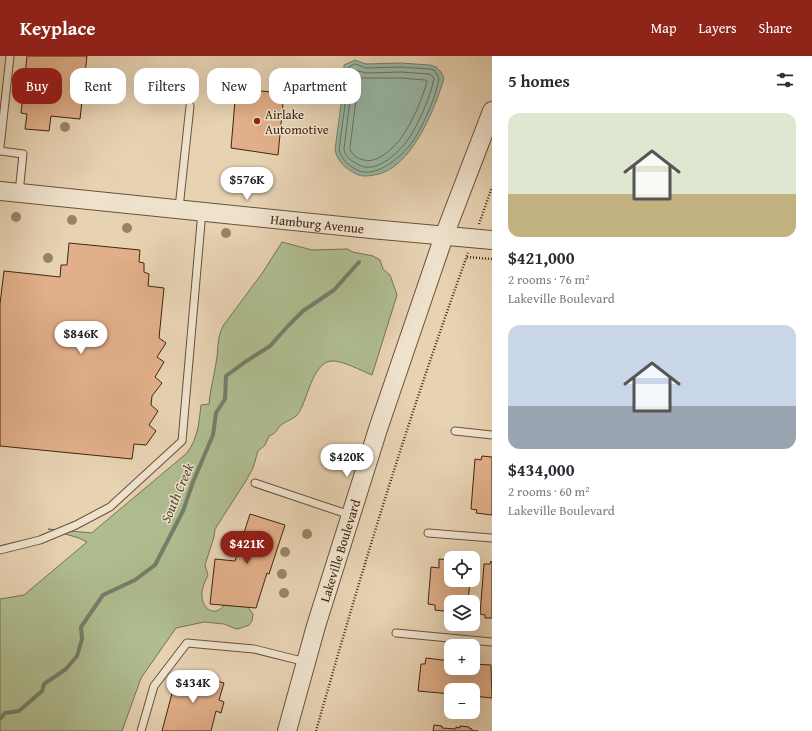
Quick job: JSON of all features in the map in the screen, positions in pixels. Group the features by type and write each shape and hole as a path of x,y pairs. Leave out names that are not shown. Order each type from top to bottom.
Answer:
{"street":[{"name":"Lakeville Boulevard","path":"287,731 306,662 378,428 444,236 492,111"},
{"name":"Hamburg Avenue","path":"0,191 492,240"}],"lane":[{"path":"0,147 10,56"},
{"path":"179,209 190,106"},
{"path":"0,151 23,154 19,193"},
{"path":"0,550 40,540 76,525 110,507 182,442 202,211"},
{"path":"455,432 492,435"},
{"path":"255,483 350,516"},
{"path":"428,533 492,538"},
{"path":"396,633 492,642"},
{"path":"141,731 154,686 187,643 254,649 306,662"}],"path":[{"path":"316,731 342,639 387,494 424,380 492,187"},
{"path":"467,257 492,260"}],"shaded area":[{"path":"282,242 312,250 347,249 353,252 373,256 380,260 383,269 390,275 397,295 372,375 336,361 324,363 315,375 298,414 294,418 282,424 269,436 265,445 258,451 253,468 247,479 215,529 205,565 208,575 202,591 203,602 207,608 214,611 221,609 224,605 248,607 253,614 252,621 249,625 236,629 224,624 204,622 176,628 141,678 122,731 0,731 0,599 24,595 87,542 79,538 48,529 92,533 187,453 196,436 201,405 209,404 217,358 218,341 223,326 263,272"}],"water":[{"path":"355,60 366,64 401,63 430,65 436,67 444,78 428,121 420,136 399,162 387,171 370,176 358,175 342,164 336,154 335,150 341,104 361,104 361,68 344,68 344,65"}],"building":[{"path":"27,56 87,56 86,68 70,68 70,104 82,104 80,119 51,116 49,131 25,129 27,114 21,113 22,104 62,104 62,68 26,68"},
{"name":"Airlake Automotive","path":"261,91 269,92 269,104 283,104 278,155 231,148 235,104 261,104"},
{"path":"69,243 140,250 139,262 144,263 144,272 149,274 148,286 164,288 159,338 166,343 157,357 164,362 155,377 162,383 152,396 151,405 158,411 149,425 156,431 146,445 134,444 132,459 0,446 0,304 4,271 60,277 61,265 67,265"},
{"path":"482,456 492,457 492,515 476,513 477,510 471,509 475,459 481,460"},
{"path":"250,514 285,525 256,608 210,604 215,559 235,561"},
{"path":"439,559 444,559 444,587 469,587 469,595 444,595 444,611 435,610 435,605 428,604 431,567 439,568"},
{"path":"491,561 492,618 485,618 485,615 480,614 484,564 490,564"},
{"path":"426,658 444,660 444,675 480,675 480,664 491,665 492,698 480,697 480,683 444,683 444,693 418,691 421,664 425,664"},
{"path":"178,671 224,683 219,700 224,702 221,713 216,711 211,731 162,731"},
{"path":"434,725 442,726 442,728 456,729 456,727 460,728 460,726 469,727 472,731 433,731"}],"waterway":[{"name":"South Creek","path":"0,719 5,713 19,711 42,691 44,684 66,669 77,656 82,639 81,627 103,595 135,580 155,565 183,511 193,482 213,435 216,413 225,399 226,376 270,346 303,311 334,290 359,262"}],"place":[{"name":"Airlake Automotive","path":"257,121"}]}
